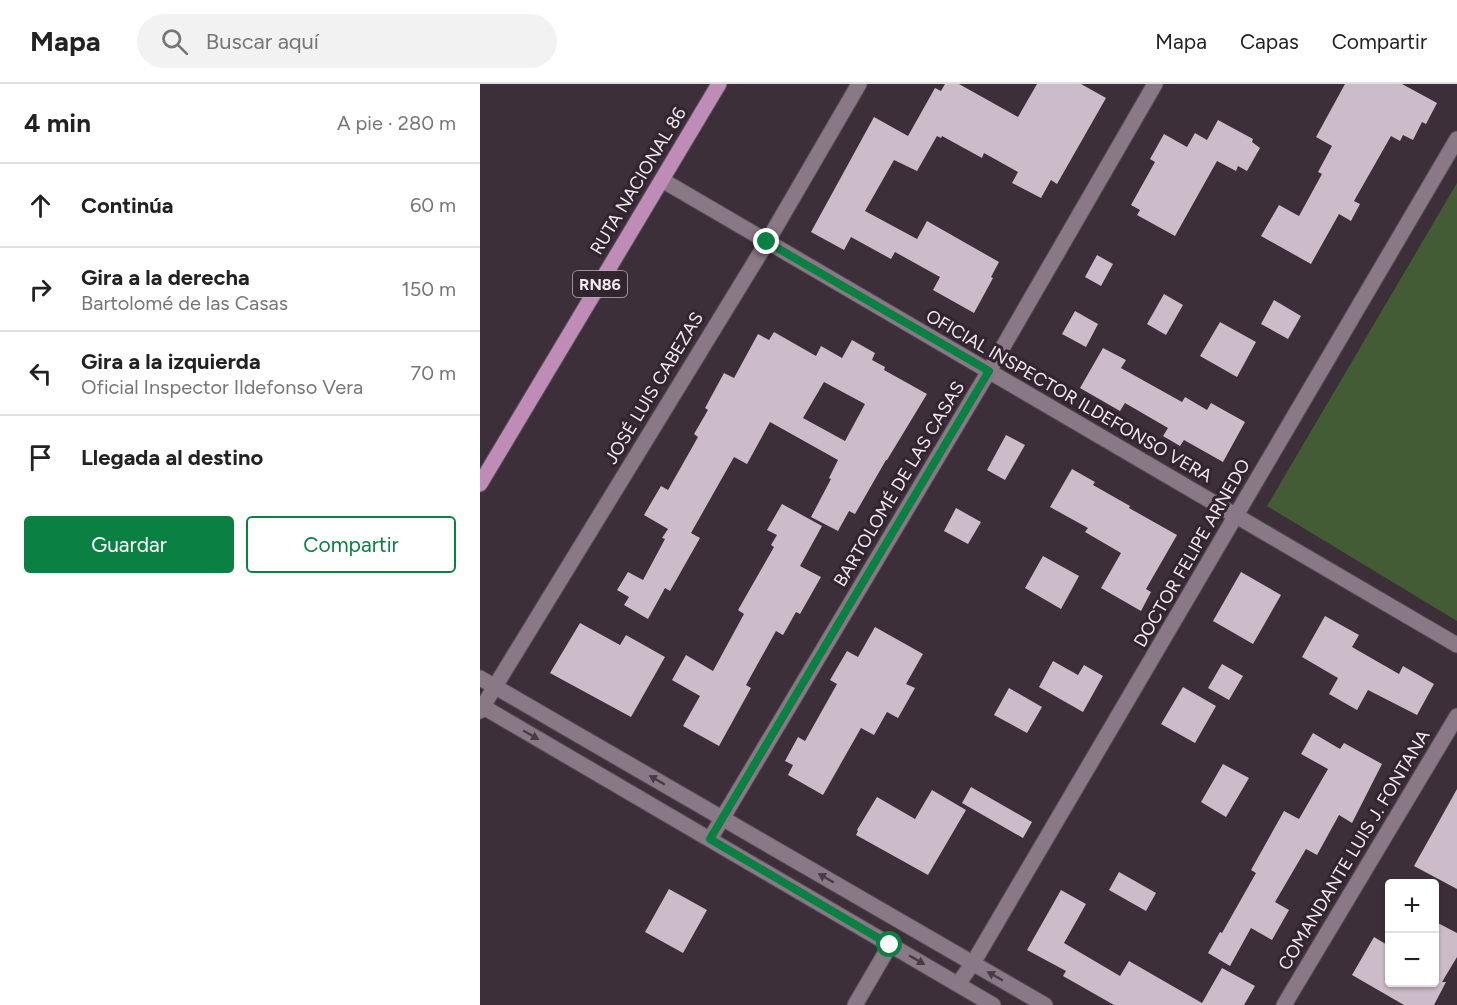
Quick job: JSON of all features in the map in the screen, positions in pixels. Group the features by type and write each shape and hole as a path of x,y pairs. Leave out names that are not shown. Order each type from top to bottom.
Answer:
{"main road":[{"name":"RUTA NACIONAL 86","path":"480,484 719,84"}],"street":[{"name":"JOSÉ LUIS CABEZAS","path":"481,708 767,242 859,84"},
{"name":"BARTOLOMÉ DE LAS CASAS","path":"710,839 989,371 1155,84"},
{"name":"DOCTOR FELIPE ARNEDO","path":"958,984 973,963 1237,516 1457,139"},
{"name":"OFICIAL INSPECTOR ILDEFONSO VERA","path":"662,180 1457,645"},
{"path":"480,678 1046,1005"},
{"path":"481,708 993,1005"},
{"name":"COMANDANTE LUIS J. FONTANA","path":"1284,1005 1457,716"},
{"path":"855,1005 890,945"}],"green space":[{"path":"1457,183 1457,621 1267,506"}],"building":[{"path":"945,84 959,84 1018,117 1037,84 1081,84 1106,98 1057,184 1051,180 1041,198 1012,183 1018,172 984,153 982,158 942,136 941,138 937,136 917,171 894,160 865,211 917,239 927,221 999,262 974,313 933,290 940,277 895,252 891,259 851,237 844,250 811,232 874,117 908,136 935,88 941,91"},
{"path":"1345,84 1402,84 1437,103 1426,124 1422,122 1413,140 1403,135 1400,141 1391,136 1354,201 1360,204 1351,221 1339,214 1311,264 1261,236 1279,205 1299,216 1322,174 1318,172 1332,146 1316,137"},
{"path":"1218,120 1253,139 1252,142 1260,148 1247,171 1238,166 1236,171 1217,161 1175,236 1137,215 1140,210 1131,205 1155,162 1150,159 1164,134 1187,147 1195,133 1207,140"},
{"path":"1097,255 1113,264 1101,286 1085,277"},
{"path":"1164,294 1183,305 1166,335 1147,324"},
{"path":"1274,300 1301,316 1288,339 1261,324"},
{"path":"1075,311 1098,324 1086,347 1062,334"},
{"path":"1220,322 1256,342 1237,377 1200,356"},
{"path":"774,332 816,356 821,346 842,358 852,340 875,353 872,360 885,367 884,370 927,394 855,514 849,511 838,531 811,517 831,479 829,478 838,460 770,422 747,464 734,457 691,533 700,538 670,591 665,588 648,619 624,605 629,597 617,590 628,572 643,580 665,539 662,538 668,529 644,515 661,486 668,490 698,437 694,434 708,410 705,408 724,373 734,378 758,334 769,340","holes":["824,382 865,404 845,441 803,418"]},
{"path":"1103,348 1126,360 1121,368 1182,402 1185,397 1207,410 1211,403 1245,422 1223,462 1184,440 1180,446 1163,436 1168,428 1125,403 1120,411 1080,388"},
{"path":"1006,435 1025,445 1005,480 987,470"},
{"path":"1072,469 1095,482 1093,485 1130,506 1129,508 1177,535 1146,589 1151,592 1141,611 1101,588 1121,553 1085,532 1088,528 1050,507"},
{"path":"782,504 822,526 800,566 821,577 800,614 796,612 783,635 776,631 746,685 751,688 719,746 683,726 700,696 672,680 686,655 713,671 744,614 738,610 774,547 771,545 777,535 767,530"},
{"path":"956,508 981,522 968,544 944,531"},
{"path":"1043,556 1079,576 1061,609 1025,588"},
{"path":"1241,572 1281,595 1253,644 1213,621"},
{"path":"1325,616 1359,635 1352,647 1399,674 1403,666 1434,684 1417,715 1368,690 1357,710 1329,694 1338,678 1302,657"},
{"path":"580,623 620,645 626,635 665,657 631,717 550,673"},
{"path":"875,627 923,654 906,684 915,688 898,718 887,712 874,735 861,728 823,795 788,775 793,765 785,761 798,737 805,741 837,684 830,680 847,651 858,657"},
{"path":"1053,661 1078,675 1084,665 1103,676 1083,712 1039,687"},
{"path":"1222,664 1243,676 1229,700 1208,688"},
{"path":"1183,687 1216,706 1195,743 1161,724"},
{"path":"1009,688 1042,707 1027,733 994,715"},
{"path":"1313,733 1340,749 1344,743 1382,764 1352,823 1339,815 1317,855 1306,849 1275,902 1289,910 1272,940 1251,928 1230,966 1208,953 1256,873 1251,870 1284,811 1299,819 1328,769 1301,754"},
{"path":"1223,764 1249,778 1226,817 1201,802"},
{"path":"971,787 1032,822 1023,838 962,803"},
{"path":"1457,789 1457,889 1414,866"},
{"path":"932,790 966,810 928,875 856,835 877,797 915,819"},
{"path":"1119,872 1156,893 1146,911 1109,890"},
{"path":"669,889 707,910 683,953 645,932"},
{"path":"1061,890 1086,904 1064,943 1120,976 1129,961 1202,1003 1222,968 1255,986 1244,1005 1114,1005 1063,976 1066,971 1027,950"},
{"path":"1439,924 1457,933 1457,957 1442,982 1446,982 1434,1005 1404,1005 1352,975 1374,937 1385,944 1385,987 1439,987"}],"route":[{"path":"767,242 989,371 710,839 890,945"}]}
